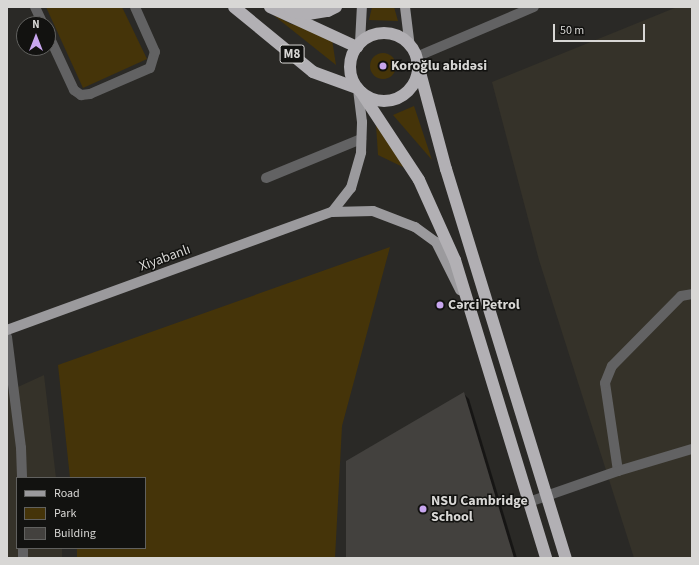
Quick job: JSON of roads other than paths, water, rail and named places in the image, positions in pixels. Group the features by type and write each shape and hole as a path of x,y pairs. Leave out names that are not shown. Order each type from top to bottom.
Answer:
{"highway":[{"name":"M8","path":"234,7 313,72 359,90 378,100 397,98 412,86 417,74 414,55"},
{"path":"271,8 308,14 328,11 336,7"},
{"name":"M8","path":"271,8 358,45"},
{"path":"546,558 455,260 419,180 359,90 350,68 358,45 374,35 390,34 414,55 446,169 566,558"}],"main road":[{"path":"358,45 362,7"},
{"path":"405,7 414,55"},
{"path":"332,212 351,188 361,152 359,90"},
{"path":"332,212 373,211 415,227 436,242 470,310"},
{"name":"Xiyabanlı","path":"7,330 332,212"}],"street":[{"path":"56,51 74,90 81,95 90,94 150,68 155,52 135,7"},
{"path":"414,55 534,7"},
{"path":"266,178 361,139"},
{"path":"618,471 605,383 612,366 681,296 692,294"},
{"path":"7,337 21,448 22,477"},
{"path":"529,502 618,471 692,449"}],"place":[{"name":"Koroğlu abidəsi","path":"383,66"},
{"name":"Cərci Petrol","path":"440,305"},
{"name":"NSU Cambridge School","path":"423,509"}]}
